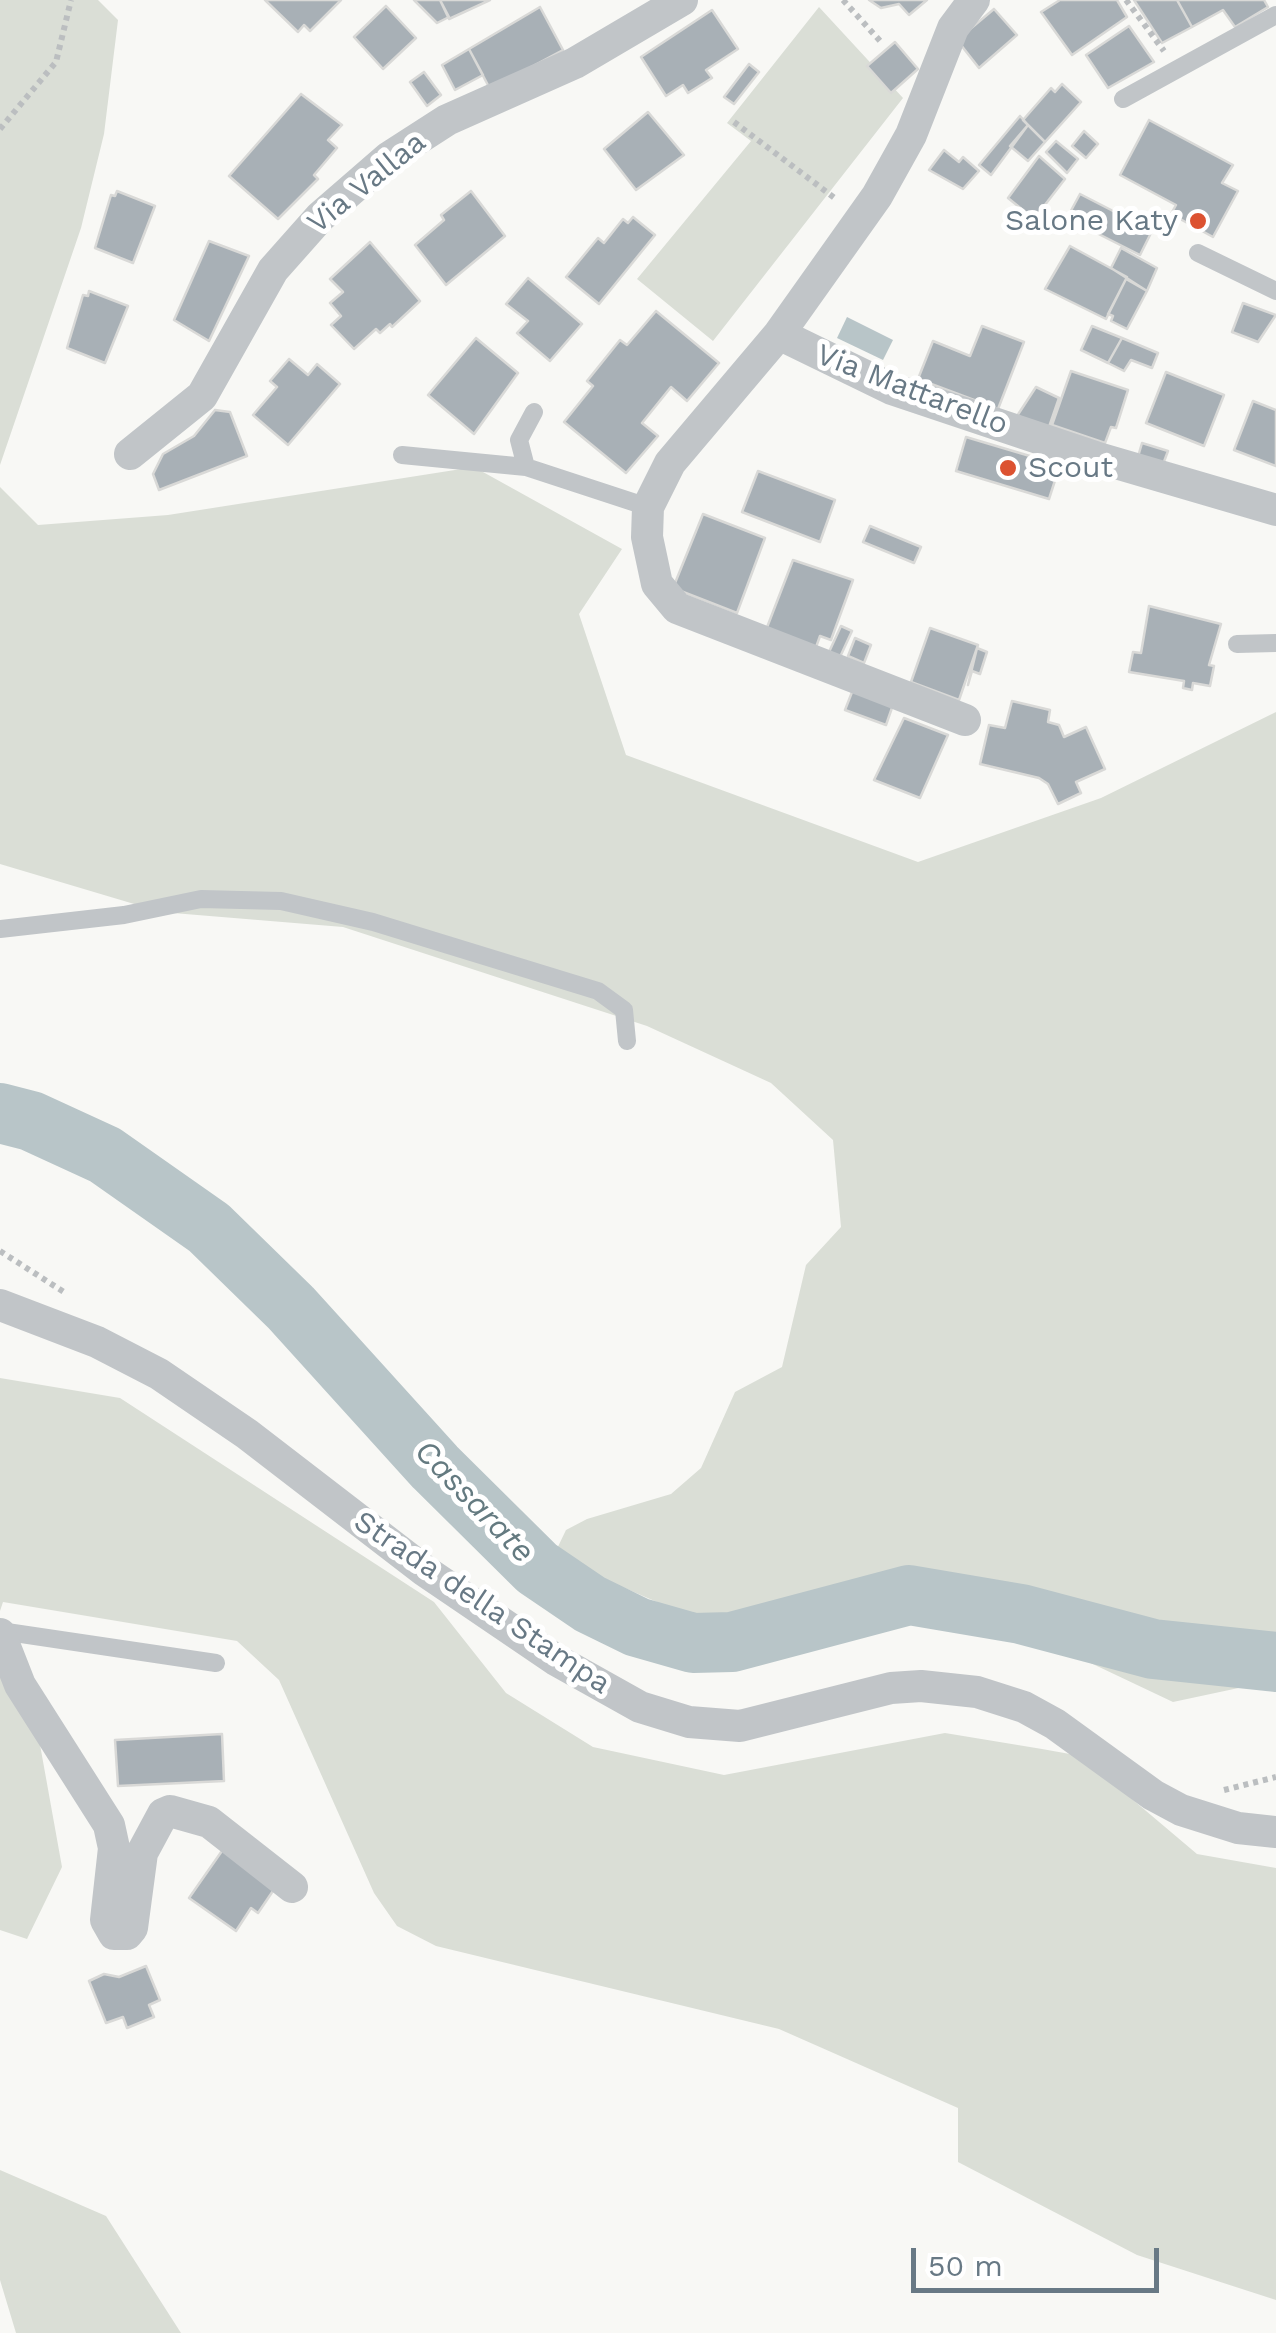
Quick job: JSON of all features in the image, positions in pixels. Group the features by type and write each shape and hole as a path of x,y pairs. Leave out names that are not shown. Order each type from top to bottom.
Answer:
{"street":[{"name":"Via Vallaa","path":"130,454 202,396 273,270 320,218 388,158 448,120 575,62 682,0"},
{"path":"964,720 670,602 652,572 648,506 670,462 779,334 861,218 911,135 953,28 974,0"},
{"name":"Via Mattarello","path":"779,334 892,389 1094,457 1276,510"},
{"name":"Strada della Stampa","path":"0,1306 97,1342 159,1374 247,1434 425,1571 556,1660 640,1707 689,1722 740,1726 891,1688 921,1686 978,1692 1024,1707 1055,1724 1181,1810 1238,1828 1276,1832"},
{"path":"0,1633 20,1685 109,1825 114,1848 106,1920 114,1934 127,1934 132,1928 142,1853 170,1811 209,1822 292,1887"}],"lane":[{"path":"1124,99 1276,15"},
{"path":"1198,253 1276,291"},
{"path":"526,467 519,440 534,412"},
{"path":"402,455 526,467 648,506"},
{"path":"1237,644 1276,643"},
{"path":"0,929 124,914 201,899 281,901 373,922 598,991 624,1010 627,1042"},
{"path":"0,1633 216,1662"}],"path":[{"path":"0,128 56,62 71,0"},
{"path":"843,0 881,42"},
{"path":"1126,0 1177,69"},
{"path":"734,122 861,218"},
{"path":"0,1251 74,1298"},
{"path":"1207,1788 1220,1791 1276,1777"}],"shaded area":[{"path":"0,0 98,0 118,20 104,134 81,228 0,465"},
{"path":"819,7 903,98 713,341 637,279 751,141 727,123"},
{"path":"847,317 893,340 883,360 837,338"},
{"path":"474,467 622,549 579,614 626,755 918,862 1101,798 1276,712 1276,1680 1173,1702 1059,1648 928,1606 740,1638 553,1557 566,1530 587,1519 671,1494 701,1468 735,1392 782,1367 806,1265 841,1227 833,1140 771,1083 647,1026 343,927 161,912 0,864 0,487 38,525 168,515"},
{"path":"0,1378 120,1398 434,1602 506,1693 593,1747 724,1775 945,1733 1042,1749 1081,1756 1197,1854 1276,1868 1276,2300 1137,2255 958,2162 958,2108 779,2029 436,1946 397,1926 374,1893 279,1680 237,1641 3,1602 0,1611"},
{"path":"0,1675 37,1728 62,1867 27,1939 0,1930"},
{"path":"0,2170 106,2216 181,2333 16,2333 0,2280"}],"building":[{"path":"265,0 341,0 310,31 304,25 298,32"},
{"path":"414,0 440,0 449,17 437,23"},
{"path":"440,0 490,0 449,19"},
{"path":"869,0 927,0 909,15 899,4 881,8"},
{"path":"1060,0 1117,0 1127,17 1072,55 1041,12"},
{"path":"1134,0 1177,0 1192,27 1162,43"},
{"path":"1177,0 1264,0 1268,7 1235,27 1223,10 1192,27"},
{"path":"386,6 416,38 383,69 354,37"},
{"path":"540,7 563,50 490,89 469,49"},
{"path":"994,9 1017,35 979,68 957,40"},
{"path":"712,10 738,49 706,70 712,78 688,93 683,85 666,96 641,57"},
{"path":"1129,26 1154,62 1108,88 1086,55"},
{"path":"895,42 918,69 891,93 867,66"},
{"path":"469,49 483,75 455,90 442,65"},
{"path":"749,64 759,72 734,104 724,97"},
{"path":"424,72 441,95 427,106 410,82"},
{"path":"1062,84 1081,102 1045,142 1023,120 1051,88 1055,92"},
{"path":"301,94 342,125 328,140 337,148 314,175 318,179 278,219 229,176"},
{"path":"648,112 684,155 636,190 604,149"},
{"path":"1020,116 1028,125 991,175 979,165"},
{"path":"1149,120 1233,165 1222,183 1238,191 1213,237 1171,214 1176,205 1120,175"},
{"path":"1028,125 1045,142 1028,161 1010,146"},
{"path":"1084,131 1098,144 1086,158 1072,146"},
{"path":"1056,141 1078,159 1067,173 1046,152"},
{"path":"944,150 959,162 963,157 979,171 963,189 929,170"},
{"path":"1039,156 1065,179 1034,219 1008,198"},
{"path":"117,191 155,206 133,263 95,248 111,195 115,196"},
{"path":"471,191 505,236 446,285 415,245 444,220 441,215"},
{"path":"1080,194 1152,231 1140,255 1067,218"},
{"path":"633,217 655,235 599,304 566,277 598,238 604,243 623,219 628,223"},
{"path":"209,241 249,256 209,341 174,320"},
{"path":"370,242 420,301 392,327 390,324 380,333 376,329 354,349 331,325 341,316 330,303 343,292 330,279"},
{"path":"1070,246 1127,277 1106,319 1045,289"},
{"path":"1121,248 1157,268 1147,291 1111,268"},
{"path":"528,278 582,324 550,361 517,333 528,321 506,304"},
{"path":"1126,279 1147,291 1127,329 1111,321 1113,316 1108,314"},
{"path":"89,291 128,306 105,363 67,348 83,295 88,296"},
{"path":"1243,303 1276,315 1258,342 1232,332"},
{"path":"656,311 719,363 687,401 671,387 642,423 658,436 626,473 564,422 593,386 587,381 620,340 627,345"},
{"path":"982,326 1024,342 998,409 918,379 933,341 970,356"},
{"path":"1092,326 1122,338 1108,363 1081,350"},
{"path":"476,338 518,373 474,434 428,395"},
{"path":"1122,338 1158,353 1152,368 1131,360 1124,371 1108,363"},
{"path":"289,359 308,375 317,364 340,384 288,445 253,415 277,387 270,381"},
{"path":"1071,371 1128,390 1116,428 1111,427 1105,443 1052,425"},
{"path":"1166,372 1224,395 1204,446 1146,423"},
{"path":"1036,387 1059,398 1049,427 1017,416"},
{"path":"1253,401 1276,410 1276,466 1234,450"},
{"path":"215,410 230,412 247,456 159,490 153,474 163,454 194,436"},
{"name":"Scout","path":"966,437 1060,465 1049,499 956,471"},
{"path":"1142,443 1168,451 1162,467 1137,460"},
{"path":"758,471 835,500 820,542 742,512"},
{"path":"703,514 765,538 737,613 673,588"},
{"path":"870,526 921,547 914,563 863,542"},
{"path":"793,560 853,580 831,640 820,636 815,650 766,630"},
{"path":"1149,606 1221,624 1209,665 1214,666 1210,686 1193,683 1192,690 1183,688 1184,681 1129,672 1133,652 1141,653"},
{"path":"841,626 852,631 840,657 829,652"},
{"path":"930,628 978,645 959,700 911,682"},
{"path":"855,638 871,645 864,663 848,656"},
{"path":"977,648 987,652 980,674 972,671 968,685"},
{"path":"854,687 894,702 886,725 845,710"},
{"path":"1012,701 1050,710 1048,722 1059,725 1064,737 1086,727 1105,769 1076,782 1081,793 1058,804 1048,784 1039,778 980,764 989,725 1005,728"},
{"path":"904,718 948,735 920,798 874,780"},
{"path":"222,1734 224,1781 118,1786 115,1740"},
{"path":"224,1848 277,1885 258,1913 251,1908 236,1931 189,1898"},
{"path":"146,1966 160,2000 149,2005 154,2017 127,2028 123,2017 106,2023 89,1981 104,1974 119,1977"}],"waterway":[{"name":"Cassarate","path":"0,1113 31,1121 105,1155 209,1228 291,1308 435,1467 537,1568 590,1604 637,1627 693,1643 732,1642 909,1595 1021,1614 1153,1649 1276,1662"}],"place":[{"name":"Salone Katy","path":"1198,221"},
{"name":"Scout","path":"1008,468"}]}
